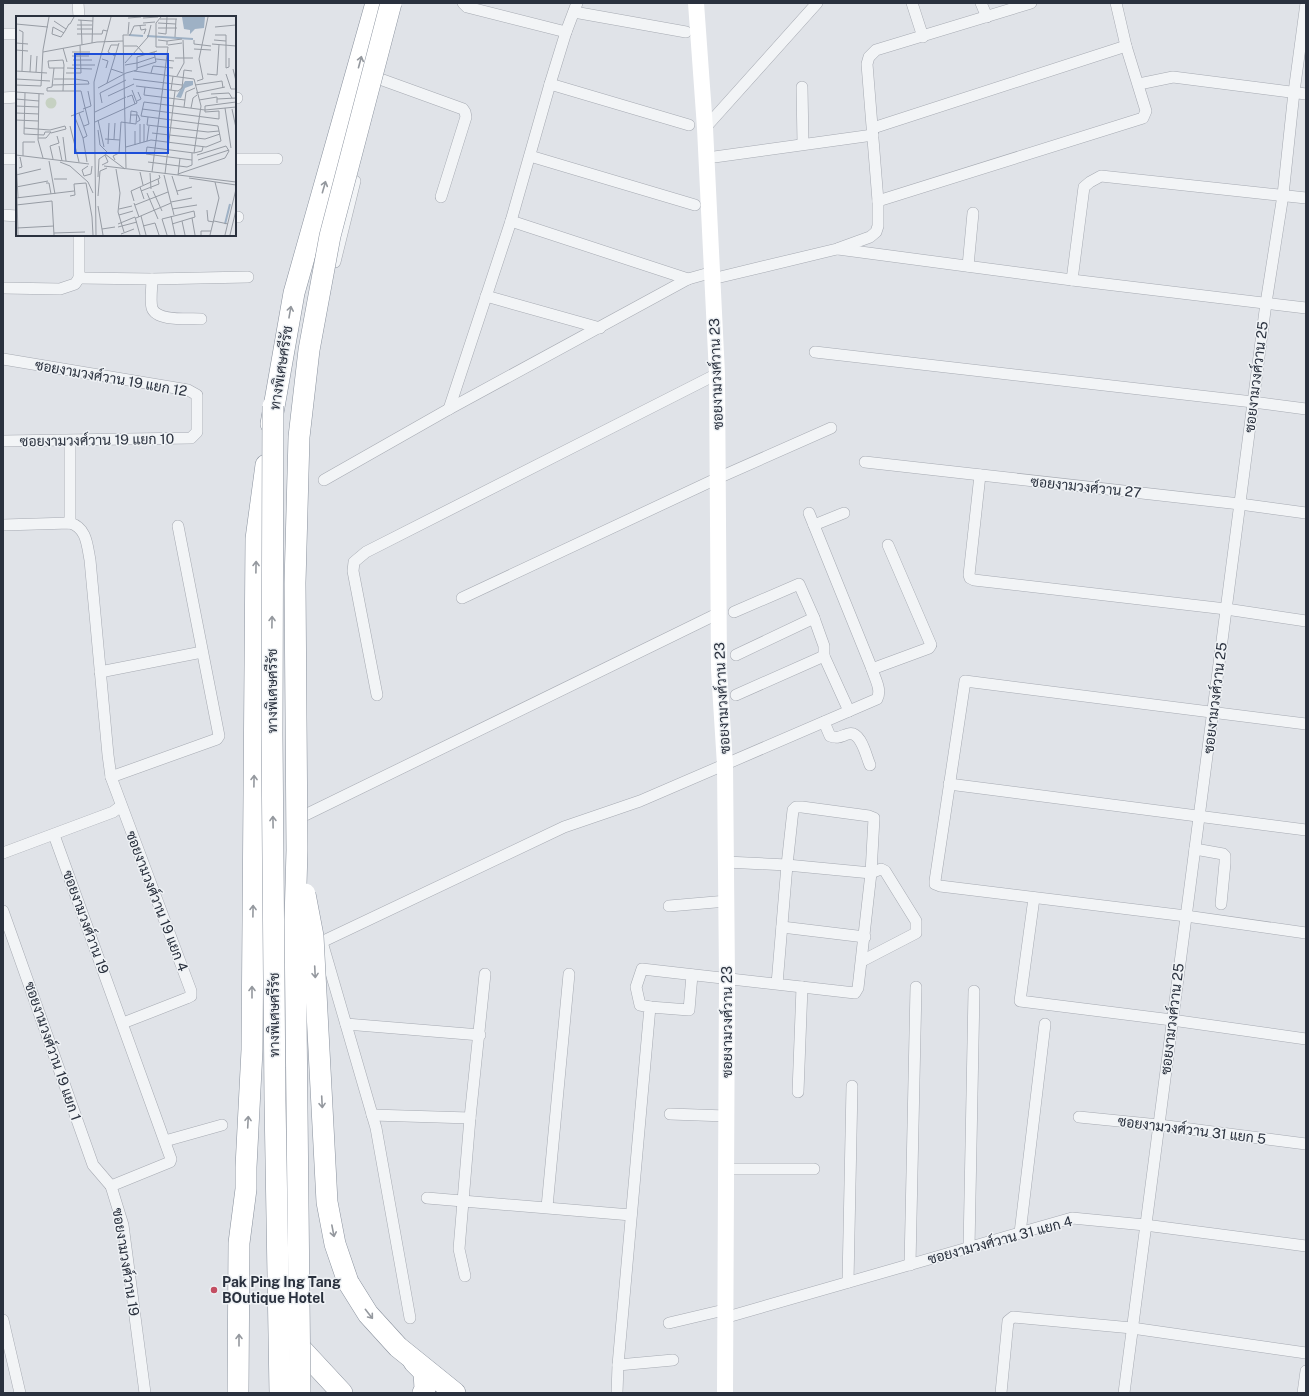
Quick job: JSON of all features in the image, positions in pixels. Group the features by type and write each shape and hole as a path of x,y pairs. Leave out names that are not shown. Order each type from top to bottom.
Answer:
{"highway":[{"name":"ทางพิเศษศรีรัช","path":"280,1393 275,1101 272,736 273,406 294,293 376,3"},
{"name":"ทางพิเศษศรีรัช","path":"300,1393 295,928 297,850 295,575 299,437 309,350 330,236 391,3"},
{"path":"251,1393 254,1251 248,1191 247,1147 252,1050 256,539 273,406"},
{"path":"297,850 313,936 327,1202 335,1244 348,1282 368,1314 398,1347 424,1372 425,1389 423,1393"},
{"path":"238,1393 239,1243 248,1191 252,1171 257,1164 283,1155 280,1150 275,1155 254,1155 247,1147"},
{"path":"286,1334 342,1393"},
{"path":"398,1347 455,1393"}],"street":[{"path":"78,3 79,16"},
{"path":"286,1393 283,1155 287,824 287,562 295,420 398,3"},
{"path":"463,3 468,7 566,32"},
{"name":"ซอยงามวงศ์วาน 23","path":"696,3 707,158 717,374 718,478 726,612 719,670 725,765 727,901 724,1314 725,1393"},
{"path":"705,128 817,3"},
{"path":"912,3 923,37"},
{"path":"981,3 987,17"},
{"path":"324,480 448,409 688,279 712,276 837,249 870,237 876,232 878,226 878,201 867,64 869,57 876,50 1031,3"},
{"path":"878,201 1143,118 1146,111 1126,46 1116,3"},
{"name":"ซอยงามวงศ์วาน 25","path":"1124,1393 1266,303 1283,195 1294,92 1306,3"},
{"path":"448,409 512,221 550,84 575,8 686,32"},
{"path":"3,34 16,34"},
{"path":"707,158 873,132 1126,46"},
{"path":"1138,84 1173,77 1306,94"},
{"path":"380,79 451,104 463,109 465,112 466,117 441,197"},
{"path":"550,84 689,125"},
{"path":"802,87 803,144"},
{"path":"3,98 16,98"},
{"path":"530,156 695,205"},
{"path":"3,159 16,159"},
{"path":"236,159 278,159"},
{"path":"1072,280 1084,187 1101,176 1306,198"},
{"path":"968,266 974,213"},
{"path":"3,216 16,216"},
{"path":"512,221 688,279"},
{"path":"3,288 60,289 75,284 79,278 79,236"},
{"path":"837,249 1072,280 1306,308"},
{"path":"79,278 152,279 248,277"},
{"path":"152,279 152,307 156,313 163,318 202,318"},
{"path":"486,296 600,328"},
{"path":"815,352 1306,409"},
{"name":"ซอยงามวงศ์วาน 19 แยก 12","path":"3,359 188,390 197,395 197,432 191,438"},
{"path":"377,695 354,571 354,562 366,552 717,374"},
{"path":"462,598 718,478 831,428"},
{"name":"ซอยงามวงศ์วาน 19 แยก 10","path":"3,441 191,438"},
{"path":"70,441 70,524"},
{"name":"ซอยงามวงศ์วาน 27","path":"865,462 1240,504 1306,513"},
{"path":"980,476 970,578 974,580 1226,609 1306,621"},
{"path":"285,958 322,942 564,827 640,801 877,699 880,695 872,669 809,513"},
{"path":"814,525 844,513"},
{"path":"3,524 70,524 78,526 84,534 90,560 108,755 111,777 121,806 113,812 3,853"},
{"path":"111,777 217,739 219,736 178,526"},
{"path":"872,669 929,648 932,645 888,545"},
{"path":"287,824 726,612 799,584 824,646 824,656 849,711"},
{"path":"736,655 814,618"},
{"path":"100,672 202,652"},
{"path":"736,695 824,656"},
{"path":"1306,724 965,681 935,884 940,886 1186,916 1306,933"},
{"path":"824,722 830,736 835,738 849,733 854,733 859,737 870,765"},
{"path":"949,784 1077,802 1306,830"},
{"name":"ซอยงามวงศ์วาน 19 แยก 4","path":"121,806 191,991 191,996 123,1023"},
{"path":"692,975 689,1010 640,1005 636,987 642,969 855,993 858,988 865,936 874,818 869,816 802,807 796,807 793,810 777,984"},
{"name":"ซอยงามวงศ์วาน 19","path":"54,835 171,1159 170,1162 111,1186 123,1225 146,1393"},
{"path":"1195,849 1223,854 1225,856 1221,904"},
{"path":"726,862 787,865 871,873 881,869 885,871 916,921 916,933 862,961"},
{"path":"1034,898 1020,1001 1306,1039"},
{"path":"670,906 727,901"},
{"name":"ซอยงามวงศ์วาน 19 แยก 1","path":"3,911 93,1165 111,1186"},
{"path":"782,927 865,936"},
{"path":"322,942 376,1128 410,1318"},
{"path":"465,1276 459,1249 470,1118 480,1035 485,974"},
{"path":"547,1207 569,974"},
{"path":"798,1092 802,987"},
{"path":"910,1265 916,987"},
{"path":"969,1248 974,991"},
{"path":"617,1393 618,1365 650,1007"},
{"path":"346,1024 480,1035"},
{"path":"1020,1233 1045,1024"},
{"path":"848,1282 852,1086"},
{"path":"372,1114 470,1118"},
{"path":"670,1114 726,1116"},
{"name":"ซอยงามวงศ์วาน 31 แยก 5","path":"1079,1117 1159,1125 1306,1144"},
{"path":"165,1141 222,1125"},
{"path":"726,1168 814,1169"},
{"path":"427,1198 631,1215"},
{"name":"ซอยงามวงศ์วาน 31 แยก 4","path":"669,1323 724,1314 848,1282 1072,1218 1145,1225 1306,1246"},
{"path":"1001,1393 1008,1321 1013,1317 1132,1328 1306,1353"},
{"path":"3,1320 20,1393"},
{"path":"618,1365 672,1360"},
{"path":"1303,1393 1306,1371"}],"place":[{"name":"Pak Ping Ing Tang BOutique Hotel","path":"214,1290"}]}
